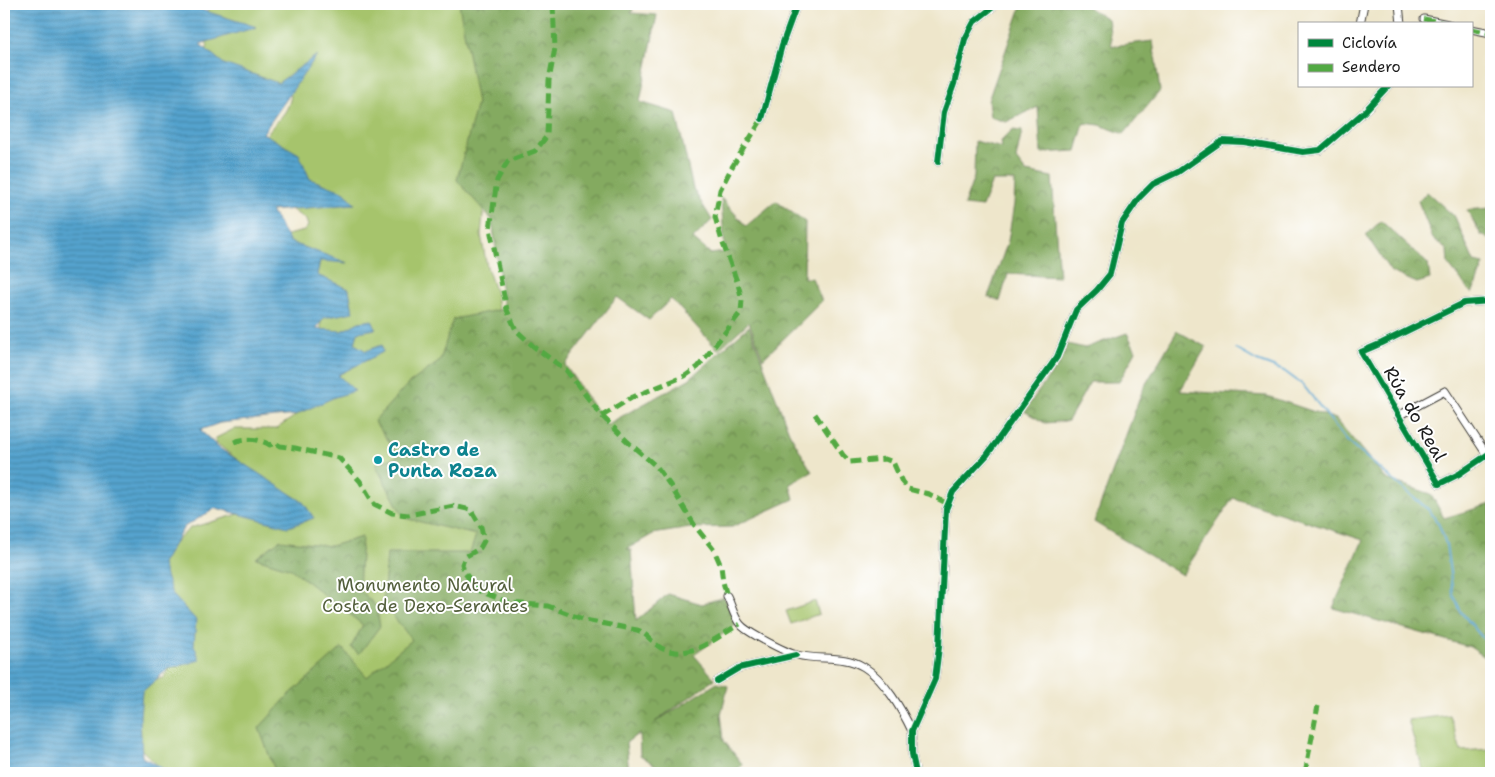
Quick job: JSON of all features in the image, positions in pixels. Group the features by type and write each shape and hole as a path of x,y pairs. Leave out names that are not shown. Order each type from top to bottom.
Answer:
{"street":[{"path":"762,119 782,45 797,4"},
{"path":"938,162 944,112 954,84 965,39 974,22 997,4"},
{"path":"1360,22 1364,4"},
{"path":"1399,4 1401,22"},
{"path":"1424,18 1440,22"},
{"path":"1472,29 1491,33"},
{"path":"916,773 912,754 912,731 935,679 939,648 946,509 953,492 987,455 1057,357 1076,310 1097,290 1110,274 1122,223 1139,198 1153,184 1178,172 1222,141 1244,142 1303,152 1320,150 1364,112 1386,88"},
{"name":"Rúa do Real","path":"1398,416 1444,392 1489,454 1459,474 1439,484 1398,416 1361,352 1464,303 1491,301"},
{"path":"727,596 740,624 796,655"},
{"path":"717,681 740,668 796,655 844,658 866,668 880,680 897,704 912,731"}],"green space":[{"name":"Monumento Natural Costa de Dexo-Serantes","path":"212,4 540,4 486,198 481,235 487,267 496,294 501,331 530,773 165,773 135,743 128,699 146,681 164,678 170,665 157,569 168,549 190,528 246,512 249,469 215,442 216,438 234,429 276,429 337,384 341,370 321,329 321,320 311,275 274,238 304,231 308,226 306,220 284,204 264,140 271,128 287,109 291,95 290,93 254,95 206,50 208,46 203,34 205,14"},
{"path":"459,4 636,4 631,13 657,15 640,102 676,113 693,189 712,220 693,239 711,254 725,252 721,198 746,226 776,201 805,222 804,278 812,278 822,301 763,359 749,322 718,350 671,299 649,320 617,297 565,365 606,425 689,379 749,326 789,432 812,472 790,484 794,499 732,527 690,528 653,534 627,549 631,550 636,621 668,594 702,604 724,597 737,624 694,655 715,679 655,722 717,683 728,686 721,714 724,741 743,765 731,773 667,773 640,755 639,733 626,743 629,773 273,773 274,768 259,728 288,696 342,648 367,677 412,640 383,603 387,553 470,553 476,535 404,518 375,464 399,456 374,421 407,385 440,361 453,319 504,309 492,220 457,180 477,103"},
{"path":"1022,4 1082,4 1108,19 1112,46 1153,41 1160,91 1124,134 1100,125 1084,123 1076,151 1041,153 1038,107 1006,122 990,117 988,101"},
{"path":"1012,130 1022,131 1016,159 1026,172 1052,177 1059,277 1008,274 1000,301 988,297 1008,241 1014,204 1015,181 992,181 982,207 964,205 974,177 975,141 1002,148 1001,141"},
{"path":"1427,192 1455,217 1474,262 1484,264 1472,294 1448,264 1447,250 1433,239 1418,201"},
{"path":"1491,208 1491,239 1481,235 1467,210"},
{"path":"1381,221 1428,264 1430,279 1417,283 1391,272 1366,235"},
{"path":"1177,331 1206,347 1180,391 1267,396 1336,419 1386,479 1431,494 1444,518 1491,504 1491,661 1470,647 1333,608 1363,540 1233,498 1182,575 1094,522 1143,389"},
{"path":"1127,333 1136,351 1119,382 1090,382 1068,421 1045,423 1024,411 1057,366 1067,344 1085,348"},
{"path":"362,537 359,589 376,606 380,626 359,654 351,647 363,625 291,569 256,558 280,540 331,546"},
{"path":"815,601 819,614 791,624 786,611"},
{"path":"1450,715 1461,751 1491,749 1491,773 1424,773 1408,720"}],"water":[{"path":"4,4 205,4 202,10 257,27 200,44 224,64 278,83 317,55 263,133 299,154 310,179 345,192 355,204 271,211 290,242 348,263 320,261 317,275 349,289 353,312 324,318 316,329 342,331 359,322 372,320 376,329 358,332 355,344 366,351 382,345 383,352 338,375 355,391 335,397 295,415 220,423 200,430 219,448 303,502 314,518 288,527 216,508 184,527 162,564 172,594 196,620 194,645 200,660 168,669 142,692 140,717 142,757 171,773 4,773"}],"waterway":[{"path":"1236,349 1257,361 1284,371 1303,385 1347,441 1430,511 1439,525 1446,544 1453,594 1461,612 1491,648"}],"marked path":[{"path":"553,4 555,48 549,80 547,136 535,151 508,161 497,180 490,229 507,310 516,330 533,346 566,370 602,416 657,467 695,526 714,550 721,566 727,596"},
{"path":"1424,19 1438,22"},
{"path":"1472,29 1491,33"},
{"path":"602,416 633,397 685,376 698,367 741,312 742,300 738,284 715,217 720,190 762,119"},
{"path":"815,414 843,455 850,462 885,459 893,462 902,482 908,489 929,494 948,504"},
{"path":"234,442 253,439 270,445 275,443 280,446 339,458 360,481 374,504 392,513 408,515 454,506 471,510 481,527 484,541 480,548 465,557 462,564 464,572 478,590 509,603 548,606 585,620 637,630 644,633 661,648 672,652 682,652 702,646 740,624"},
{"path":"1305,773 1318,706"}],"cycle path":[{"path":"762,119 782,45 797,4"},
{"path":"938,162 944,112 954,84 965,39 974,22 997,4"},
{"path":"916,773 912,754 912,731 935,679 939,647 946,509 953,492 987,455 1057,357 1076,310 1097,290 1110,274 1122,223 1139,198 1153,184 1178,172 1222,141 1244,142 1303,152 1320,150 1364,112 1386,88"},
{"path":"1491,301 1464,303 1361,352 1439,484 1459,474 1491,453"},
{"path":"717,681 739,668 796,655"}],"place":[{"name":"Castro de Punta Roza","path":"378,460"}]}
